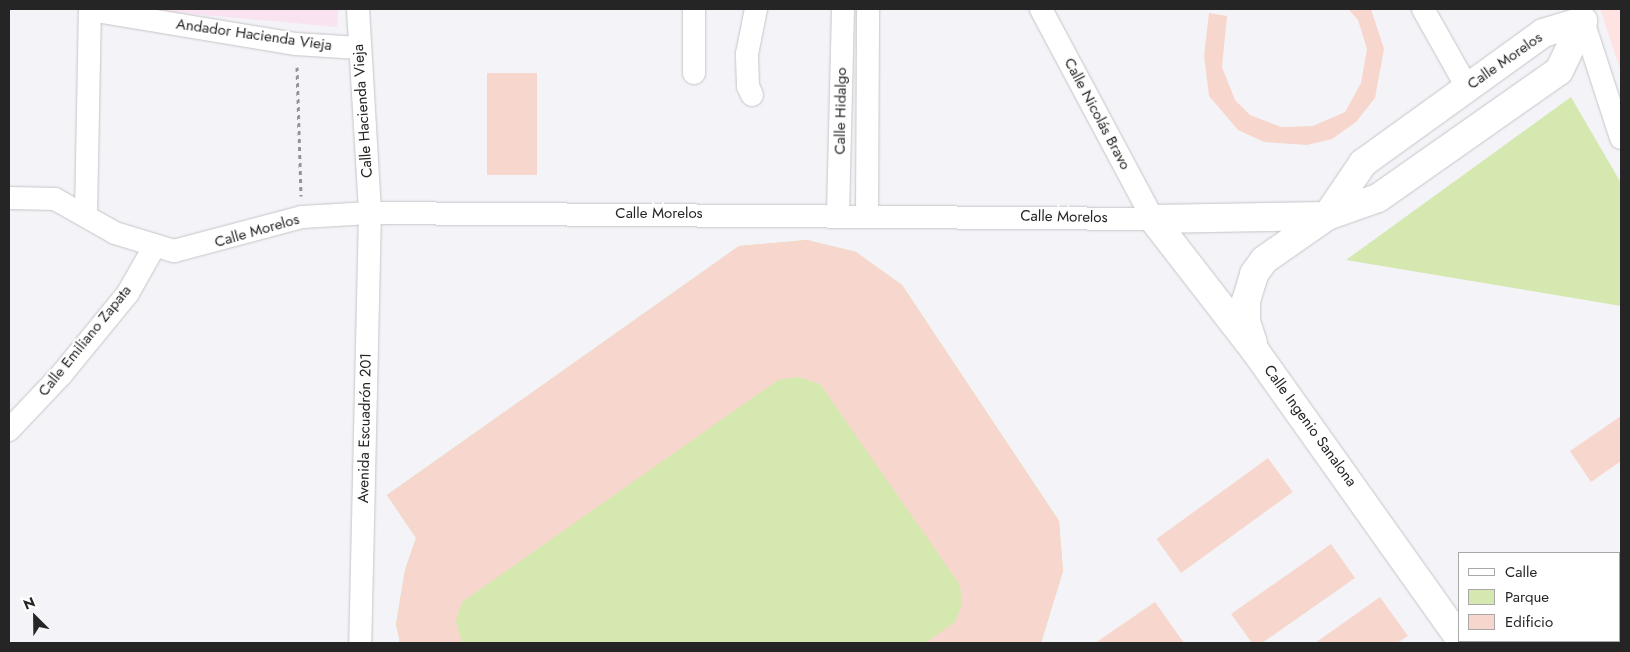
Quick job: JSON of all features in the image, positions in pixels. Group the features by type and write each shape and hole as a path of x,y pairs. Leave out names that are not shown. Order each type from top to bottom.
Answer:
{"main road":[{"name":"Calle Morelos","path":"1327,216 1363,164 1543,32 1581,15"},
{"name":"Calle Morelos","path":"1153,219 1327,216 1378,198 1559,71 1581,15"},
{"path":"1256,352 1246,322 1246,301 1254,274 1264,260 1327,216"},
{"name":"Calle Ingenio Sanalona","path":"1153,219 1256,352 1458,638"}],"street":[{"name":"Andador Hacienda Vieja","path":"90,9 296,44 359,48"},
{"path":"86,214 90,9"},
{"name":"Calle Hacienda Vieja","path":"358,9 370,213"},
{"path":"694,9 694,74"},
{"path":"752,95 748,86 747,54 756,9"},
{"name":"Calle Hidalgo","path":"838,214 844,9"},
{"name":"Calle Hidalgo","path":"867,214 868,9"},
{"name":"Calle Nicolás Bravo","path":"1041,9 1153,219"},
{"path":"1423,9 1467,87"},
{"path":"1581,15 1621,138"},
{"name":"Calle Morelos","path":"9,198 55,199 86,214 115,233 174,252 215,243 302,217 370,213 867,214 1153,219"},
{"name":"Avenida Escuadrón 201","path":"360,643 370,213"},
{"name":"Calle Emiliano Zapata","path":"9,430 60,375 128,293 154,247"}],"path":[{"path":"296,44 302,217"}],"shaded area":[{"path":"138,9 338,9 337,27"},
{"path":"1600,9 1621,9 1621,72"}],"green space":[{"path":"1571,97 1621,183 1621,306 1346,260"},
{"path":"807,240 856,252 902,285 1059,521 1063,571 1041,643 400,643 396,624 405,570 416,538 387,495 739,246"}],"building":[{"path":"1348,9 1371,9 1384,49 1375,98 1356,122 1332,139 1307,145 1264,142 1238,130 1209,96 1204,56 1209,13 1227,16 1222,67 1235,100 1250,115 1281,127 1313,126 1345,112 1361,83 1367,49 1358,20"},
{"path":"487,73 537,73 537,175 487,175"},
{"path":"807,240 856,252 902,285 1059,521 1063,571 1041,643 925,643 955,622 962,604 960,585 820,384 798,377 778,380 462,602 456,621 462,643 400,643 396,624 405,570 416,538 387,495 739,246"},
{"path":"1621,416 1621,461 1591,482 1570,451"},
{"path":"1268,458 1293,492 1181,573 1156,539"},
{"path":"1331,544 1355,578 1262,643 1252,643 1231,614"},
{"path":"1380,597 1408,636 1397,643 1315,643"},
{"path":"1155,602 1184,643 1095,643"}]}
